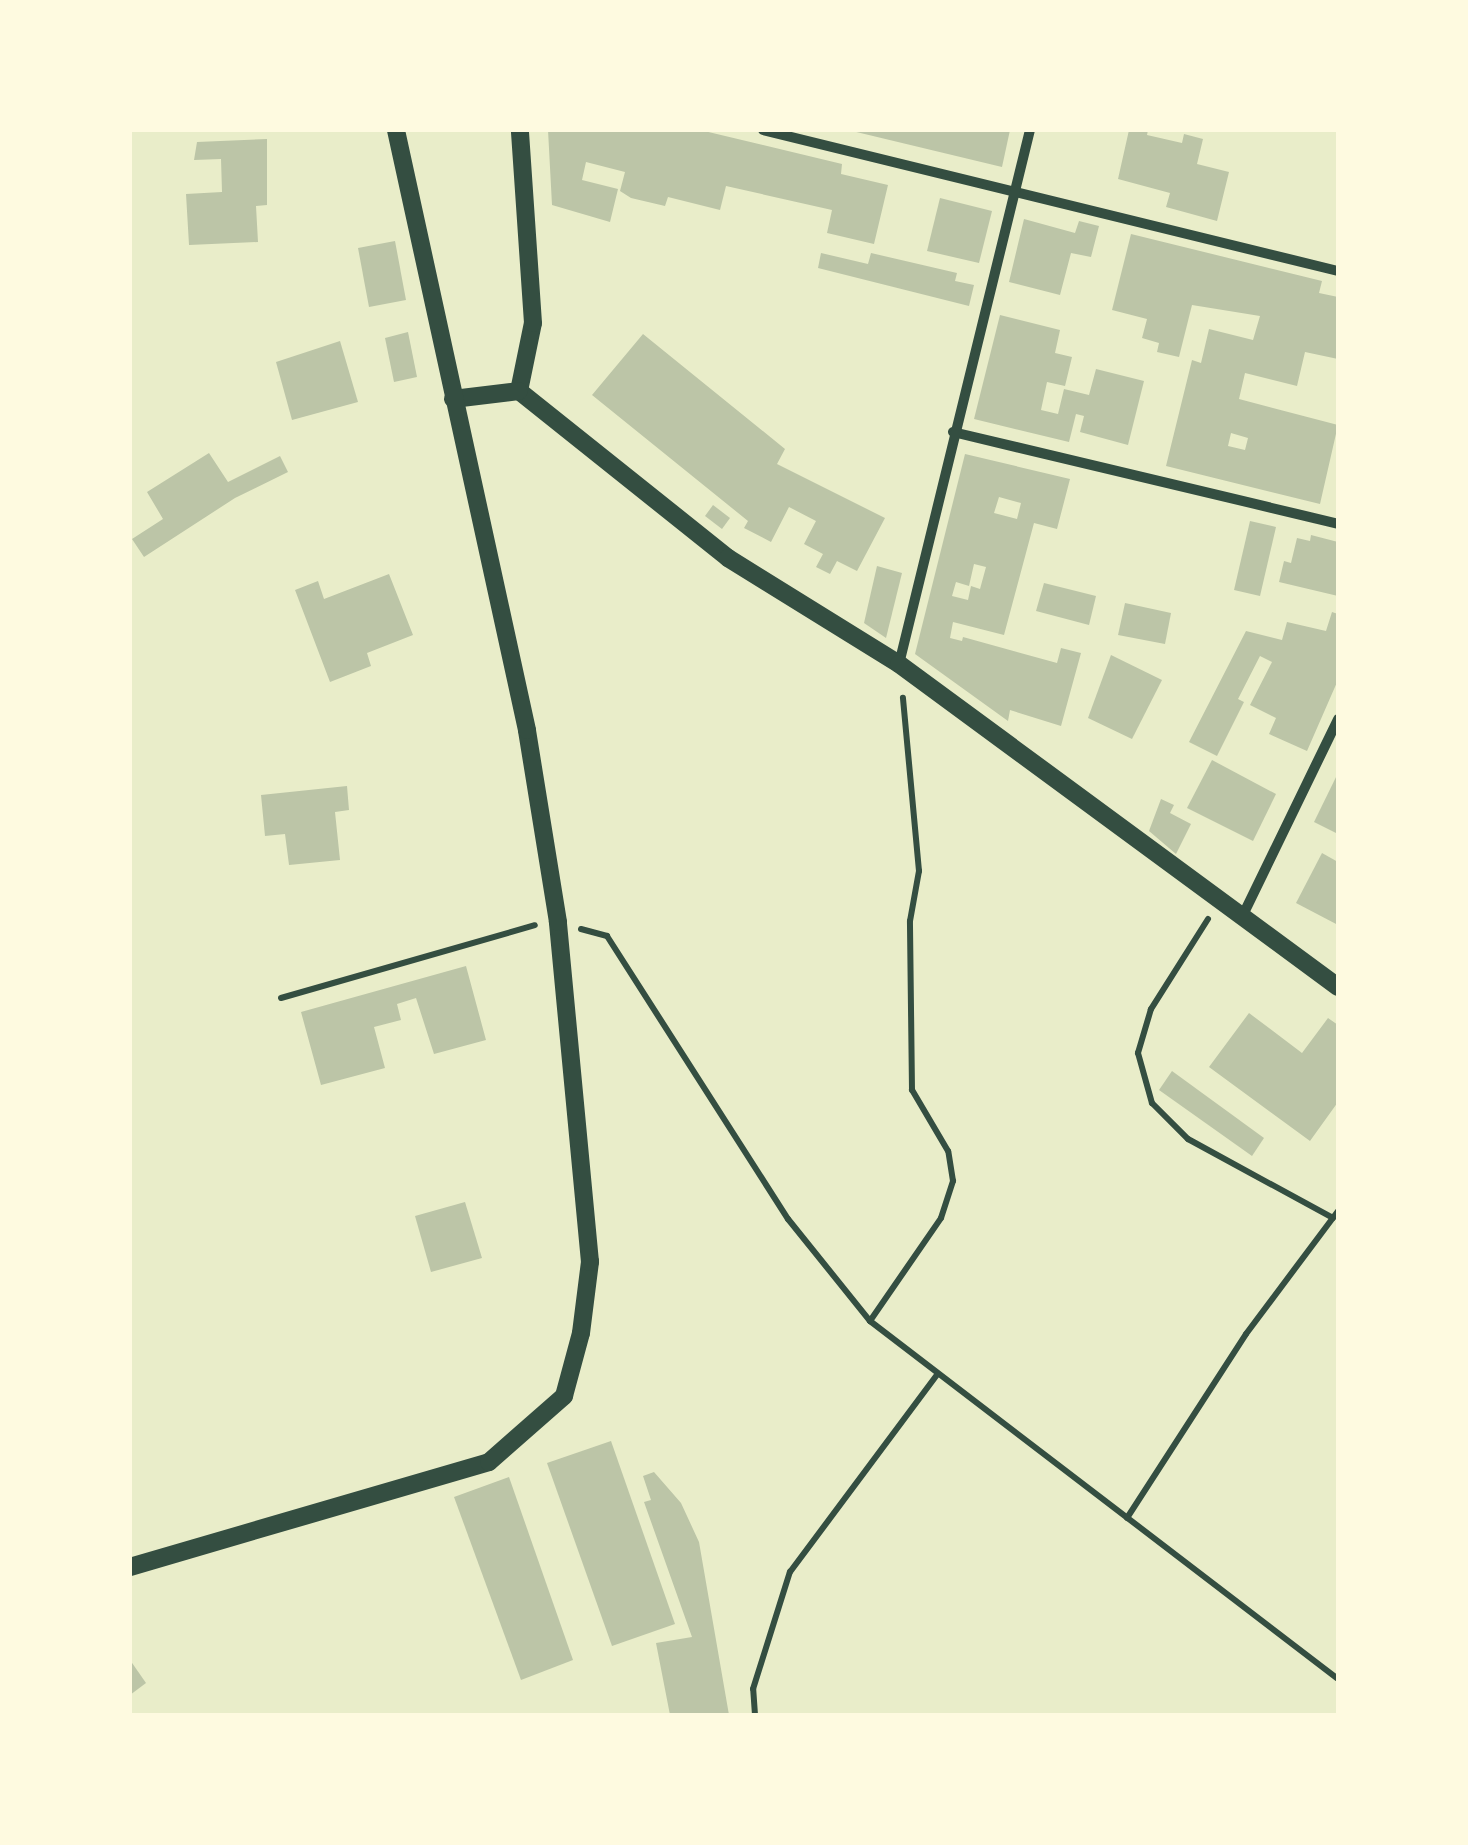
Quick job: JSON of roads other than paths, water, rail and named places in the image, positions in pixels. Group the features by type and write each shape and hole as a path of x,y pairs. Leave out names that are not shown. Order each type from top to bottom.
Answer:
{"street":[{"path":"130,1567 489,1462 564,1396 581,1333 590,1262 558,922 527,730 396,130"},
{"path":"520,130 533,323 520,391"},
{"path":"763,130 1338,271"},
{"path":"899,664 1030,130"},
{"path":"453,399 520,391 728,558 899,664 1338,986"},
{"path":"954,432 1338,524"},
{"path":"1242,917 1338,719"}]}
